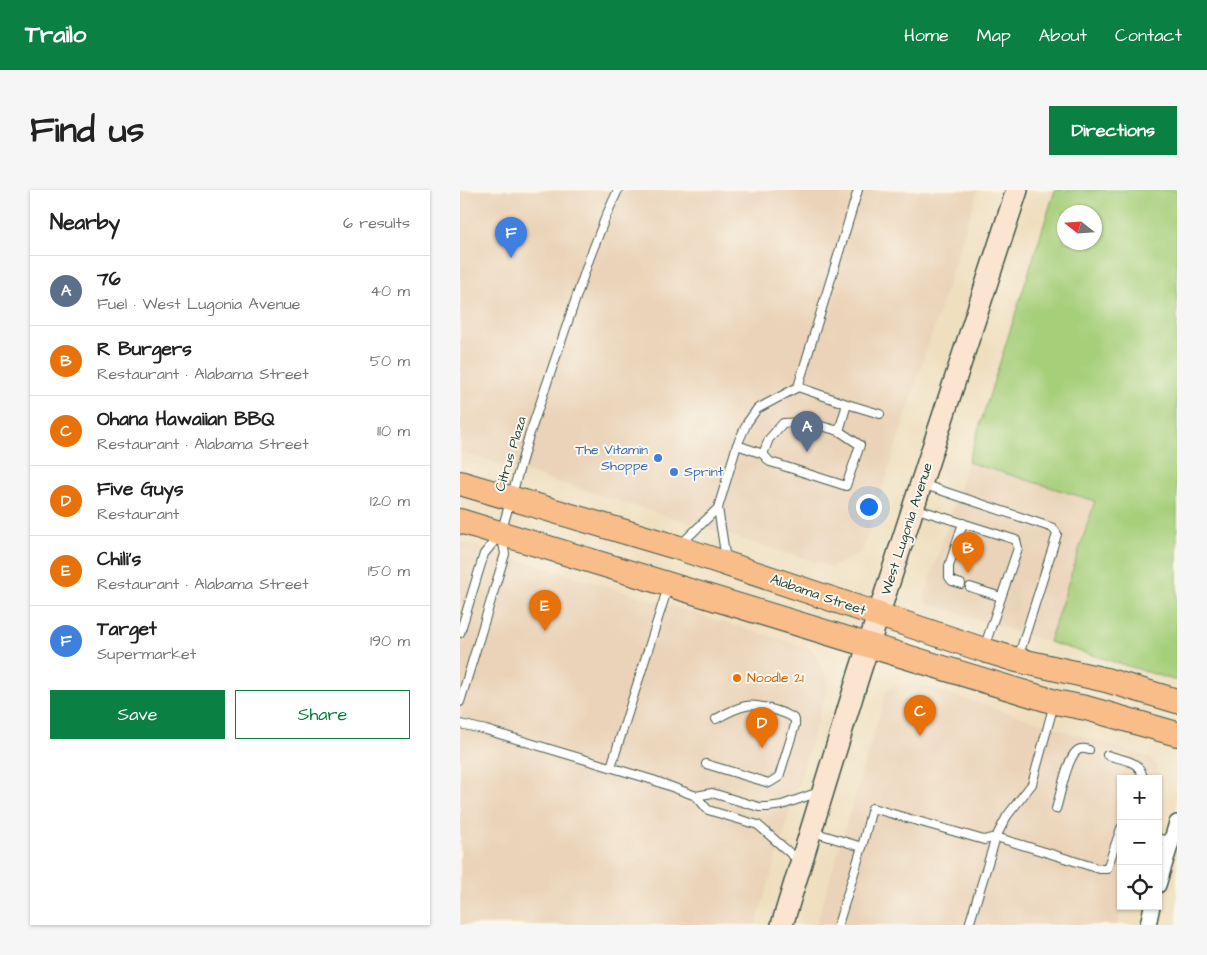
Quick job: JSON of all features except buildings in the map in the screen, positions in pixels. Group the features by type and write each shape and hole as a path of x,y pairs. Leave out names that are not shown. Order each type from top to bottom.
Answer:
{"main road":[{"name":"West Lugonia Avenue","path":"782,925 868,646 1017,190"},
{"name":"Alabama Street","path":"460,483 676,548 984,650 1017,660 1106,680 1177,701"},
{"path":"460,522 1055,702 1086,708 1177,734"}],"street":[{"path":"1162,869 1169,841 1177,823"},
{"path":"1148,925 1151,910"}],"lane":[{"name":"Citrus Plaza","path":"460,633 484,554 501,533 547,382 590,257 618,190"},
{"path":"726,564 718,508 737,445 747,423 757,409 798,387 858,190"},
{"path":"798,387 880,414"},
{"path":"839,431 847,404"},
{"path":"737,445 764,454 770,462 846,486 860,445 839,431 807,422 784,423 769,439 764,454"},
{"path":"922,484 1053,528 1057,534 1017,660"},
{"path":"676,548 718,508"},
{"path":"914,508 1016,540 1018,548 984,650"},
{"path":"961,584 952,582 948,572 963,523"},
{"name":"Citrus Plaza","path":"460,702 505,554 501,533"},
{"path":"610,768 668,585"},
{"path":"970,587 1001,597"},
{"path":"968,925 996,837 1007,816 1032,784 1055,702"},
{"path":"706,764 769,783 778,777 782,770 795,725 795,720 790,715 751,705 737,708 716,719"},
{"path":"460,724 653,780 696,796 708,810 758,825 801,862"},
{"path":"1056,809 1071,758 1078,750 1089,750"},
{"path":"1107,755 1137,764 1143,771 1143,775"},
{"path":"696,796 712,793 759,807 768,807 782,805 823,790"},
{"path":"838,925 872,808 984,840 996,837 1100,869 1107,868 1117,839"},
{"path":"811,832 862,847"}],"shaded area":[{"path":"460,190 978,190 862,552 832,567 460,452"},
{"path":"968,462 1095,501 1049,642 929,604 925,600"},
{"path":"460,542 812,649 829,682 756,925 460,925"},
{"path":"909,681 1150,758 1156,765 1158,775 1117,775 1117,910 1121,910 1118,925 816,925 886,693 892,687"}],"green space":[{"path":"1055,190 1177,190 1177,681 1049,642 1095,501 968,462"}],"place":[{"name":"Target","path":"511,258"},
{"name":"76","path":"807,452"},
{"name":"The Vitamin Shoppe","path":"658,458"},
{"name":"Sprint","path":"674,472"},
{"name":"R Burgers","path":"968,573"},
{"name":"Chili's","path":"545,631"},
{"name":"Noodle 21","path":"737,678"},
{"name":"Ohana Hawaiian BBQ","path":"920,736"},
{"name":"Five Guys","path":"762,748"}]}
